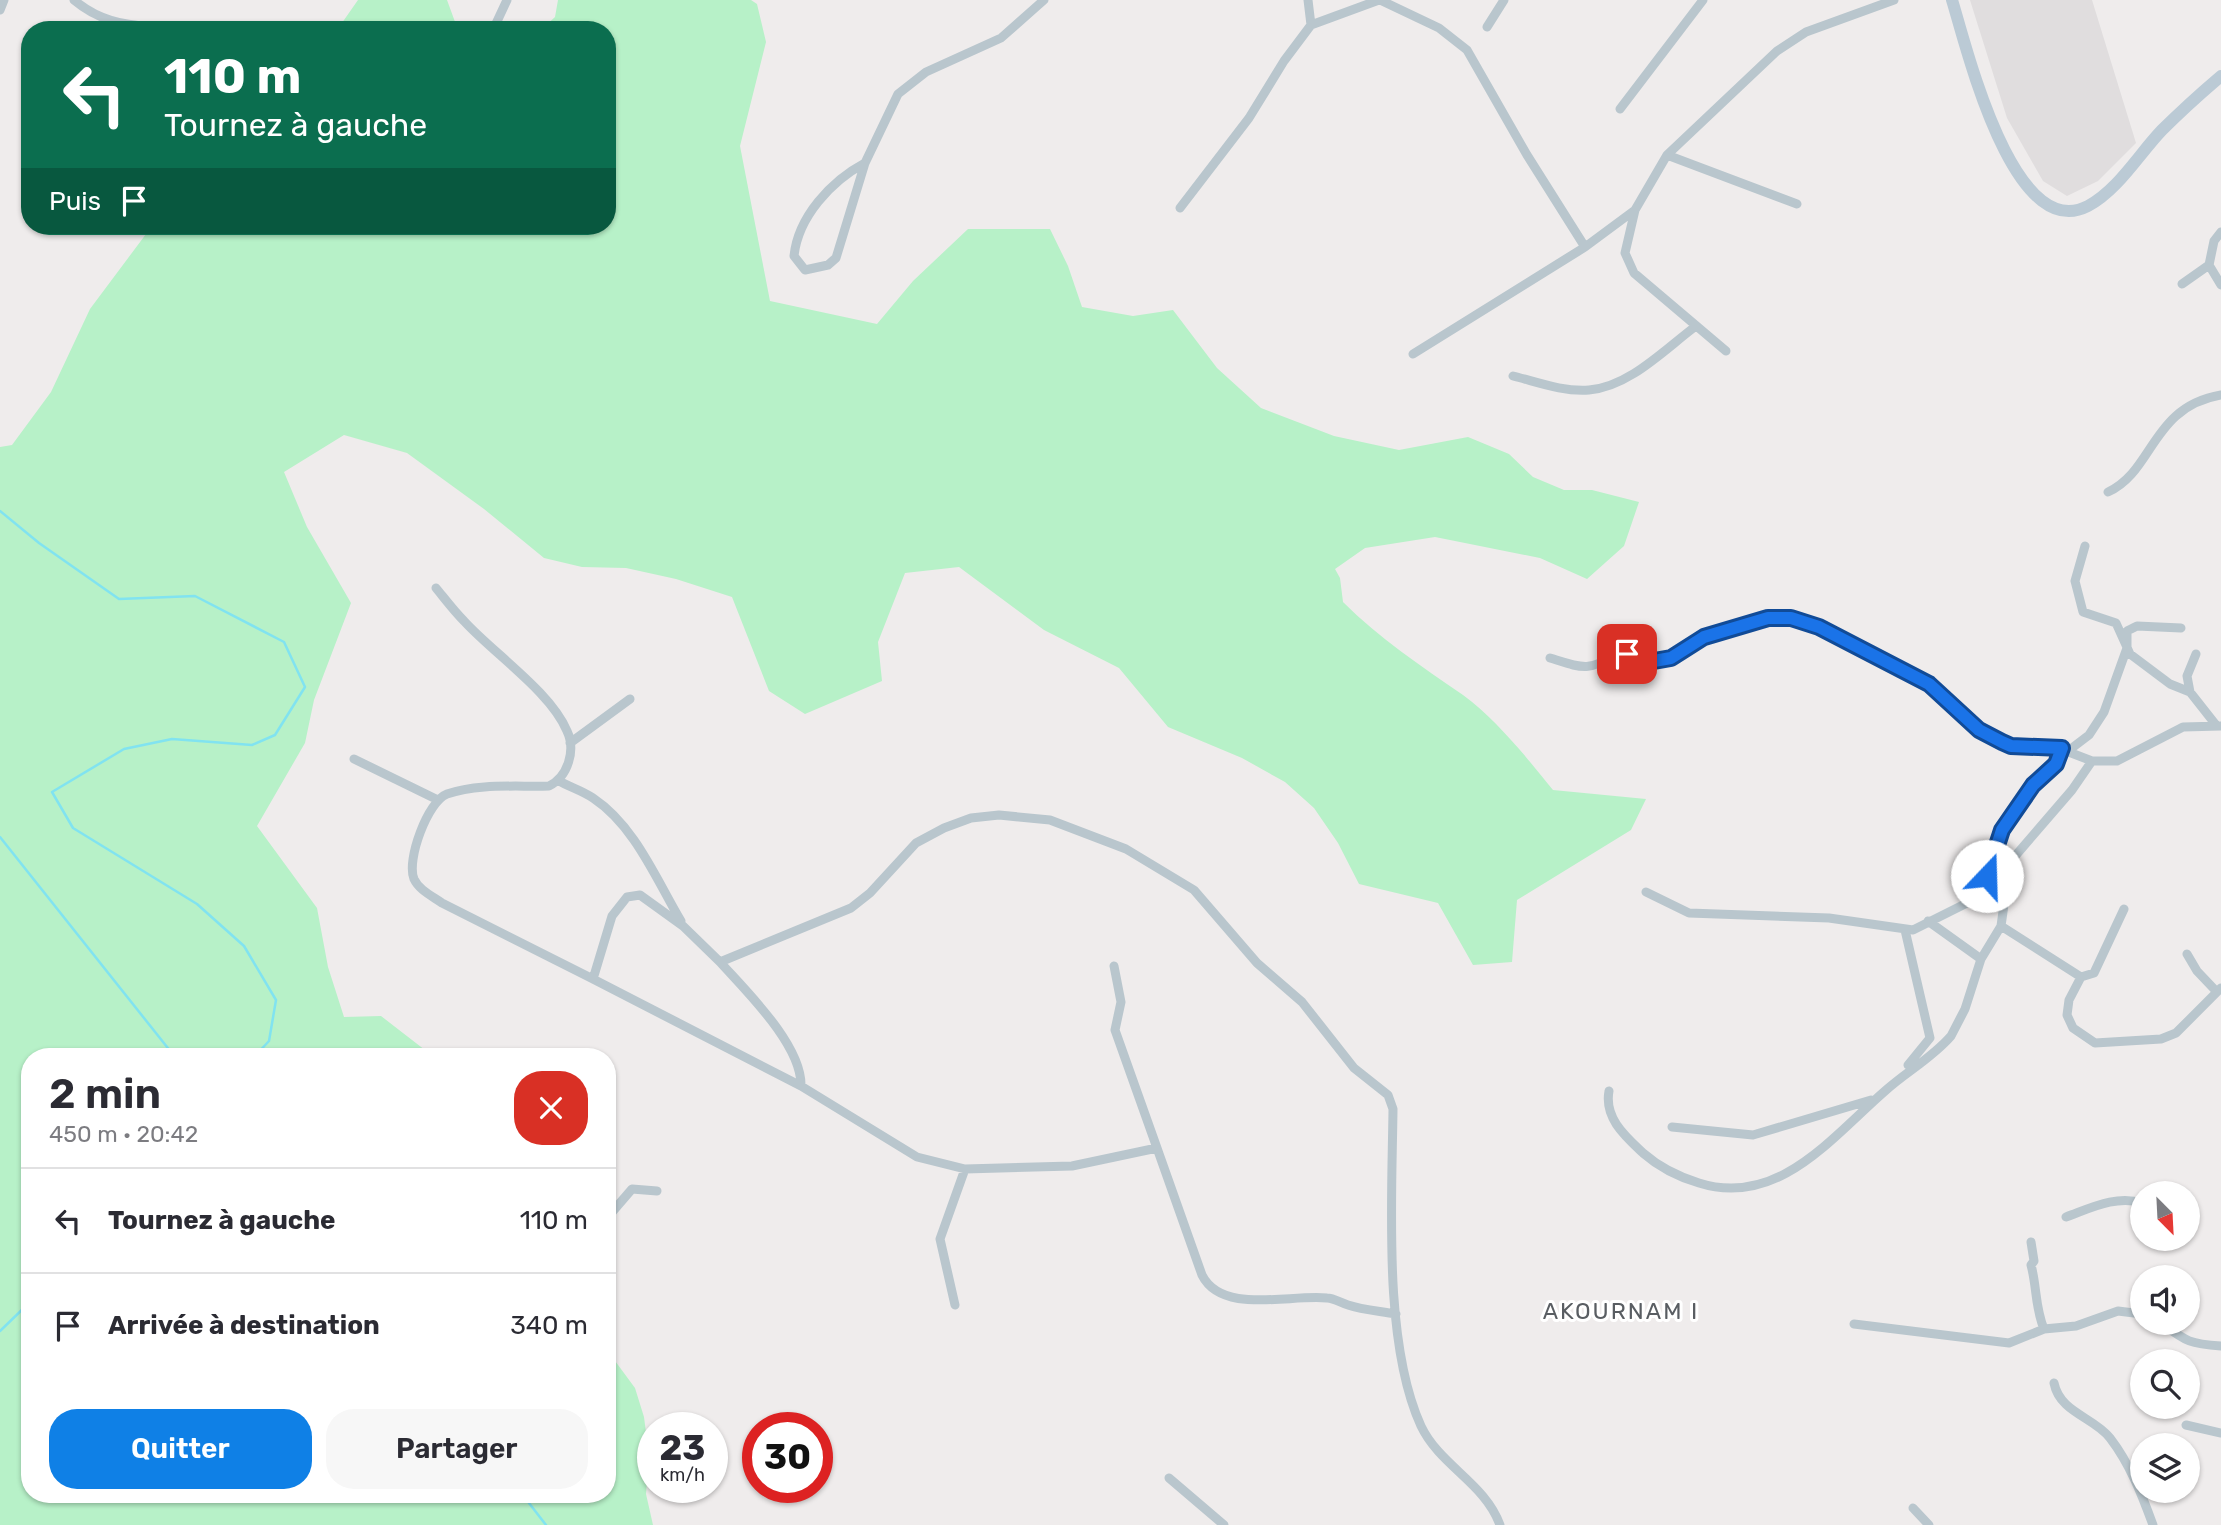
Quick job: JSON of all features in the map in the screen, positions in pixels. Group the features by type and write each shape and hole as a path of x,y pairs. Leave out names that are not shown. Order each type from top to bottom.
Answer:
{"street":[{"path":"0,10 4,0"},
{"path":"74,0 98,18 107,21"},
{"path":"497,21 507,0"},
{"path":"865,163 832,185 805,225 794,256 805,270 828,265 836,258 865,163 898,94 926,72 1001,38 1044,0"},
{"path":"1308,0 1311,25"},
{"path":"1180,208 1249,118 1284,61 1311,25 1379,0 1439,28 1467,50 1527,155 1585,247"},
{"path":"1487,27 1504,0"},
{"path":"1620,109 1703,0"},
{"path":"1726,351 1634,272 1625,253 1635,210 1667,155 1791,40 1894,0"},
{"path":"1952,0 1976,77 2013,166 2031,192 2055,209 2077,209 2101,195 2162,130 2221,76"},
{"path":"1667,155 1797,204"},
{"path":"1413,354 1585,247 1635,210"},
{"path":"2221,232 2214,241 2209,265 2221,285"},
{"path":"2182,284 2209,265"},
{"path":"1513,376 1553,387 1589,390 1613,384 1628,378 1696,326"},
{"path":"2108,492 2125,481 2149,446 2178,414 2194,402 2221,395"},
{"path":"2085,546 2076,581 2083,612 2116,623 2136,661 2190,692 2219,726"},
{"path":"436,588 464,622 530,683 562,720 570,743 566,772 559,781 549,786 454,792 438,800 411,856 414,878 421,888 801,1086 917,1157 965,1169 1072,1166 1157,1148"},
{"path":"1550,658 1585,669 1597,666 1617,654 1654,661 1671,658 1704,637 1768,618 1791,618 1819,627 1929,684 1979,730 2011,746 2065,750 2092,761 2117,761 2183,727 2219,726"},
{"path":"1646,892 1689,913 1829,918 1905,930 1920,929 1928,921 1941,918 1965,904 1983,884 1995,859 2002,830 2033,785 2056,764 2065,750 2089,735 2105,712 2127,648 2127,631 2137,625 2181,628"},
{"path":"2190,692 2187,676 2196,654"},
{"path":"570,743 630,699"},
{"path":"354,759 438,800"},
{"path":"1886,1090 1941,1047 1959,1023 1981,959 2001,926 2010,862 2072,790 2092,761"},
{"path":"559,781 593,797 614,816 649,863 683,926"},
{"path":"720,962 850,908 870,894 916,843 971,818 999,816 1050,820 1126,849 1194,890 1256,963 1302,1002 1341,1054 1388,1095 1392,1109 1396,1314 1402,1364 1422,1427 1443,1457 1478,1488 1494,1508 1500,1525"},
{"path":"1995,859 2010,862"},
{"path":"593,979 612,916 627,897 640,895 683,926 720,962 771,1020 796,1062 801,1086"},
{"path":"2124,909 2094,973 2081,977 2069,1000 2067,1015 2073,1028 2095,1043 2161,1039 2176,1033 2218,989 2197,971 2187,954"},
{"path":"1928,921 1981,959"},
{"path":"2001,926 2081,977"},
{"path":"1905,930 1930,1038 1941,1047"},
{"path":"1114,966 1121,1002 1115,1030 1207,1285 1219,1294 1235,1298 1329,1298 1348,1306 1396,1314"},
{"path":"1609,1091 1610,1115 1624,1135 1655,1163 1688,1179 1725,1189 1750,1188 1792,1171 1877,1099 1913,1062 1930,1038"},
{"path":"1672,1127 1753,1135 1877,1099"},
{"path":"955,1305 940,1239 965,1169"},
{"path":"616,1208 632,1189 657,1191"},
{"path":"2066,1217 2115,1200 2130,1200"},
{"path":"2031,1242 2037,1309 2044,1329"},
{"path":"1854,1324 2009,1343 2044,1329 2076,1326 2118,1311 2130,1312"},
{"path":"2175,1335 2198,1345 2221,1346"},
{"path":"2054,1383 2056,1394 2065,1403 2108,1435 2126,1463 2153,1525"},
{"path":"2186,1425 2221,1433"},
{"path":"1169,1478 1224,1525"},
{"path":"1913,1508 1929,1525"}],"shaded area":[{"path":"1970,0 2092,0 2136,143 2098,181 2067,196 2043,181 2007,118"}],"green space":[{"path":"358,0 447,0 455,21 343,21"},
{"path":"558,0 751,0 757,4 766,42 740,146 770,301 877,324 913,281 968,229 1050,229 1068,266 1082,307 1133,316 1173,310 1217,368 1261,408 1334,436 1399,450 1468,437 1509,454 1533,477 1564,490 1592,490 1639,502 1624,546 1587,579 1540,558 1435,537 1365,548 1335,569 1340,578 1343,602 1386,640 1476,705 1511,740 1553,790 1646,799 1631,830 1517,900 1512,962 1473,965 1438,903 1359,884 1338,843 1314,808 1285,782 1242,758 1168,727 1119,668 1044,630 959,567 905,573 878,642 882,681 805,714 769,691 732,597 676,579 626,568 582,567 544,558 484,509 407,453 344,435 284,472 307,527 351,603 314,700 305,743 257,826 317,908 328,967 344,1017 381,1016 422,1048 21,1048 21,1503 616,1503 616,1362 635,1388 642,1412 637,1412 637,1503 648,1503 653,1525 0,1525 0,447 12,445 51,392 90,309 145,235 616,235 616,21 551,21 555,17"}],"waterway":[{"path":"0,511 39,543 119,599 195,596 284,642 305,687 275,735 252,745 172,739 124,749 52,792 73,828 197,904 244,946 276,1000 269,1041 262,1048"},
{"path":"0,837 168,1048"},
{"path":"0,1331 21,1311"},
{"path":"529,1503 546,1525"}],"district":[{"name":"AKOURNAM I","path":"1621,1311"}],"route":[{"path":"1627,654 1654,661 1671,658 1704,637 1768,618 1791,618 1819,627 1929,684 1945,695 1979,730 1990,737 2011,746 2049,745 2062,748 2059,760 2033,785 2002,830 1995,859 1987,876"}]}
